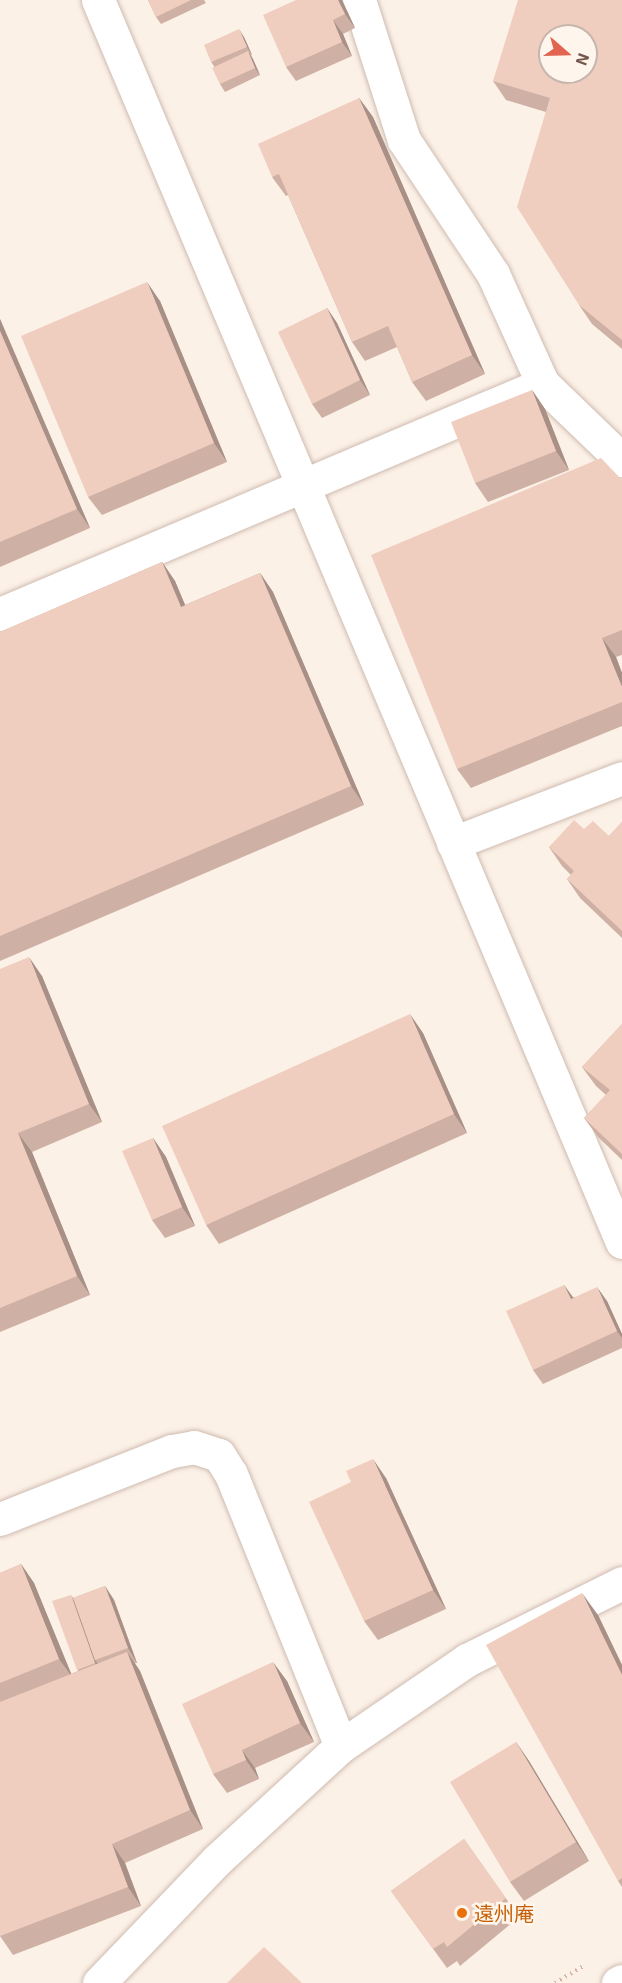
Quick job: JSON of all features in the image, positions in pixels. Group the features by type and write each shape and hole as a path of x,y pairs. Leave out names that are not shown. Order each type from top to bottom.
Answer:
{"street":[{"path":"98,0 622,1242"},
{"path":"359,0 404,140 493,274 543,384 580,414 622,460"},
{"path":"0,614 543,384"},
{"path":"453,843 622,778"},
{"path":"0,1519 172,1451 194,1447 219,1455 231,1474 341,1746"},
{"path":"99,1983 217,1860 341,1746 467,1660 622,1583"},
{"path":"618,1983 622,1981"}],"building":[{"path":"148,0 191,0 156,17"},
{"path":"296,0 338,0 345,14 333,20 342,42 286,67 263,15"},
{"path":"518,0 622,0 622,340 579,305 517,207 550,98 493,81"},
{"path":"239,29 247,47 211,62 204,45"},
{"path":"248,51 255,68 220,84 212,68"},
{"path":"359,98 472,355 412,382 388,326 352,342 279,174 272,177 258,144"},
{"path":"147,282 214,443 88,497 21,336"},
{"path":"327,308 360,380 312,404 278,332"},
{"path":"0,331 77,509 0,542"},
{"path":"532,390 556,451 475,483 451,422"},
{"path":"601,458 622,480 622,630 602,638 622,687 622,702 457,769 371,555"},
{"path":"162,562 181,607 260,573 351,786 0,936 0,632"},
{"path":"574,820 584,829 593,821 609,836 622,822 622,931 567,879 574,871 549,847"},
{"path":"29,957 89,1104 18,1133 77,1276 0,1308 0,969"},
{"path":"410,1014 454,1114 206,1225 162,1126"},
{"path":"622,1024 622,1154 584,1118 610,1090 582,1067"},
{"path":"153,1138 182,1207 152,1220 122,1151"},
{"path":"564,1285 571,1299 597,1287 617,1331 533,1370 506,1311"},
{"path":"373,1459 433,1590 364,1621 309,1502 351,1482 346,1471"},
{"path":"21,1564 59,1659 0,1683 0,1573"},
{"path":"105,1586 128,1648 95,1660 73,1598"},
{"path":"582,1593 622,1675 622,1878 618,1881 486,1645"},
{"path":"71,1595 95,1663 77,1670 52,1601"},
{"path":"127,1652 190,1810 112,1844 128,1887 0,1936 0,1702"},
{"path":"273,1662 300,1723 242,1750 246,1760 213,1774 182,1704"},
{"path":"516,1742 576,1842 510,1882 450,1782"},
{"name":"遠州庵","path":"464,1839 506,1898 447,1947 444,1942 433,1949 391,1891"},
{"path":"264,1947 302,1983 227,1983"}],"place":[{"name":"遠州庵","path":"462,1913"}]}
